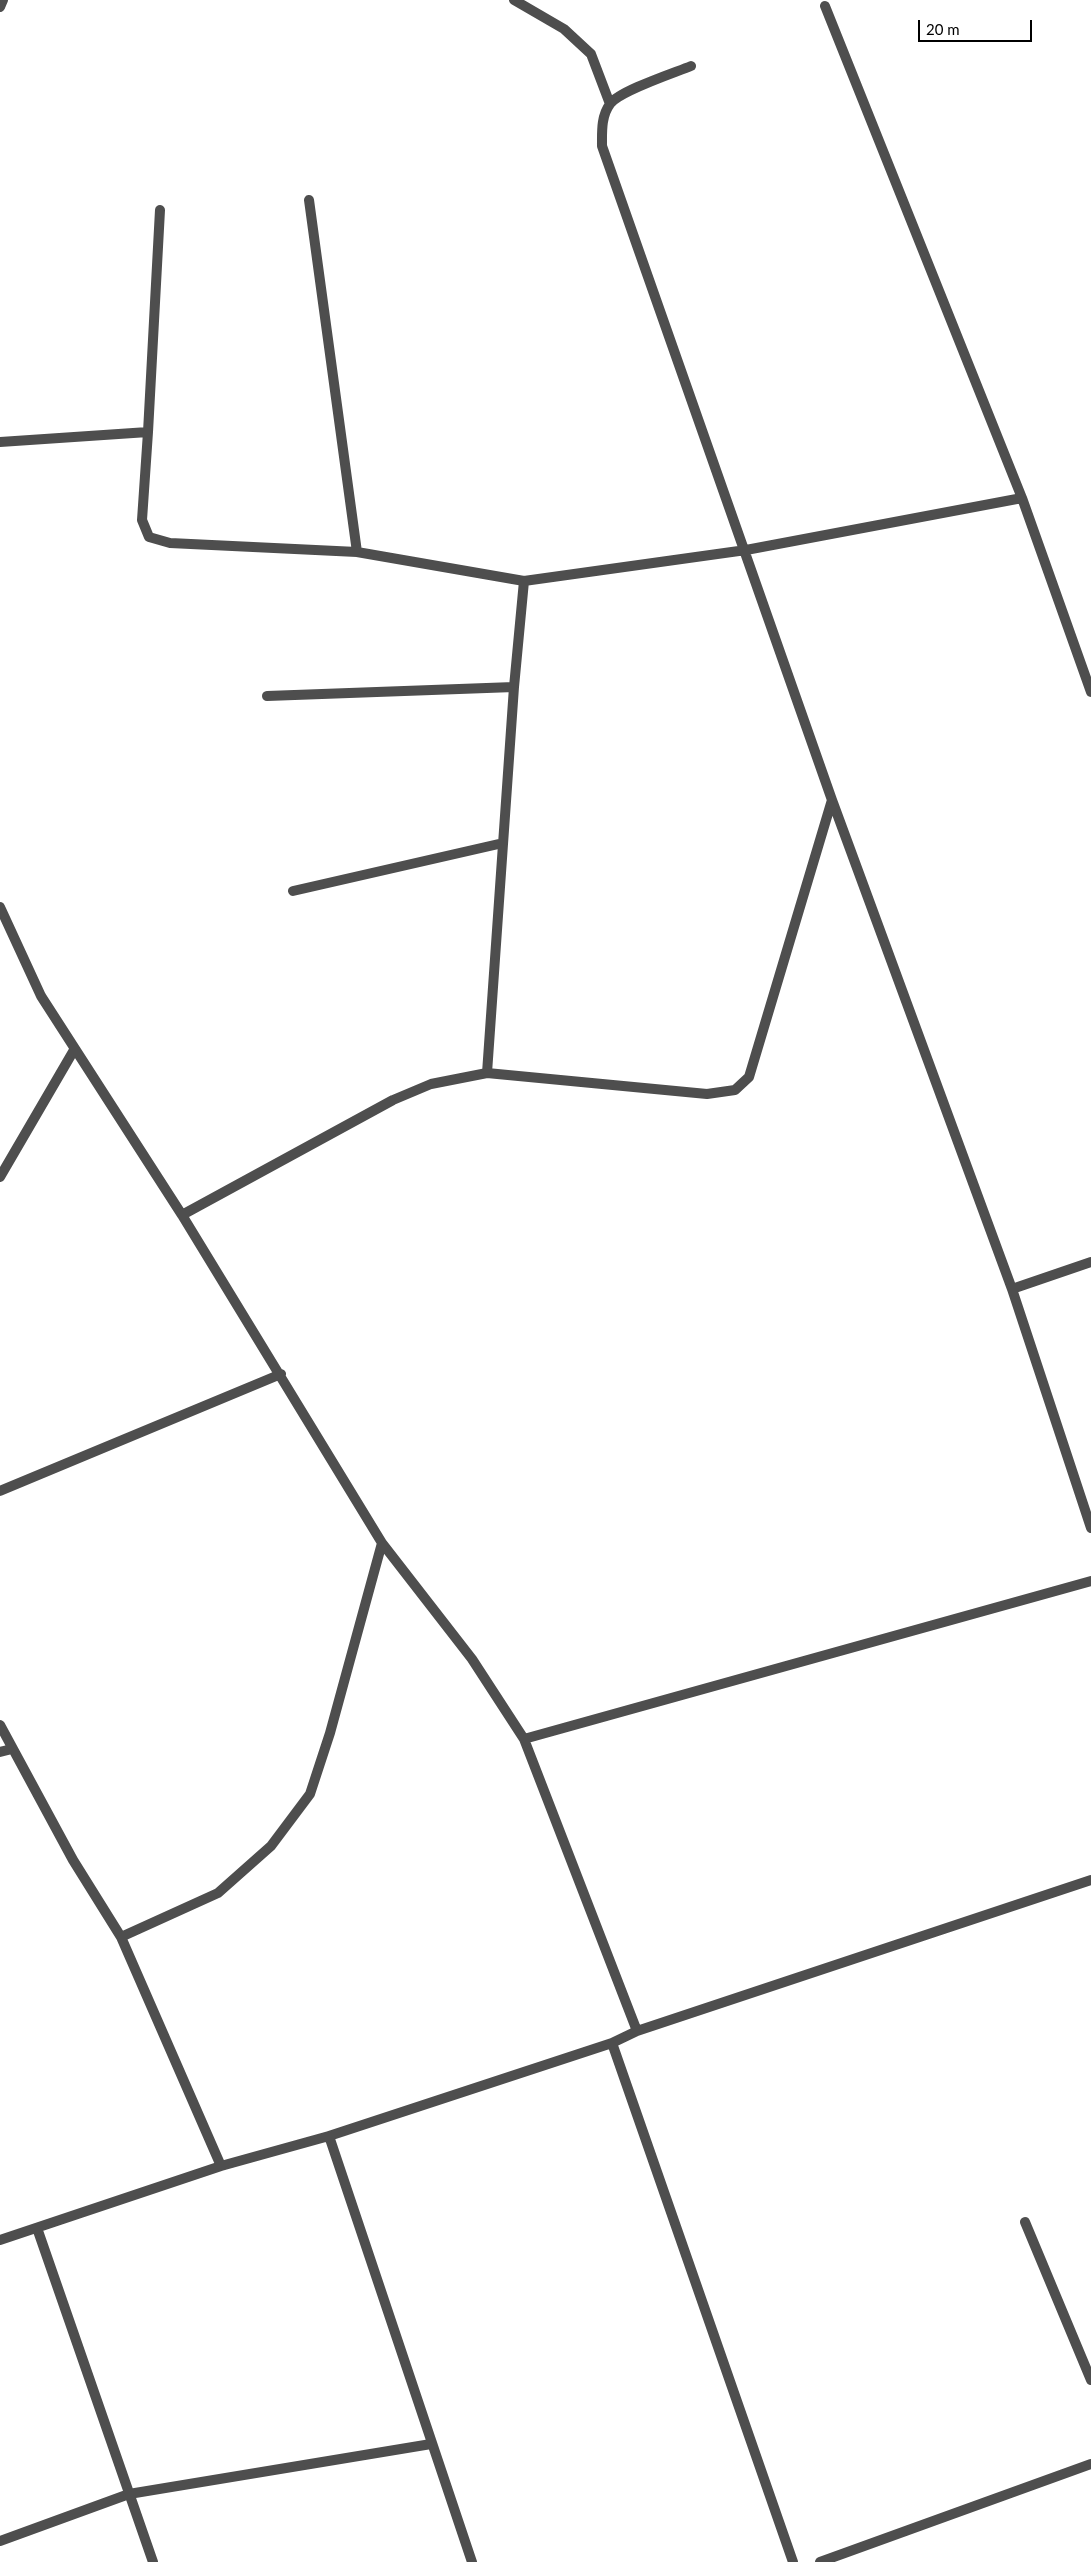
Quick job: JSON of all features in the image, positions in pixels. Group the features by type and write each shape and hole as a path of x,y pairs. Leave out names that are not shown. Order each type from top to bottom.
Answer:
{"street":[{"path":"0,7 3,0"},
{"path":"514,0 564,29 591,54 610,104"},
{"path":"825,6 1022,498 1091,692"},
{"path":"691,66 626,93 610,104 602,124 602,146 746,550 832,800 1012,1289 1091,1528"},
{"path":"309,200 357,552"},
{"path":"160,210 142,520 149,537 170,544 357,552 524,581 746,550 1022,498"},
{"path":"0,442 148,432"},
{"path":"488,1073 514,687 524,581"},
{"path":"267,696 514,687"},
{"path":"182,1215 393,1100 431,1084 488,1073 708,1094 735,1090 749,1077 832,800"},
{"path":"293,891 503,843"},
{"path":"0,907 40,996 182,1215 382,1544 472,1658 524,1739 637,2031"},
{"path":"0,1177 74,1050"},
{"path":"1012,1289 1091,1262"},
{"path":"0,1491 280,1374"},
{"path":"121,1937 218,1893 270,1846 310,1794 330,1733 347,1664 382,1544"},
{"path":"524,1739 1091,1581"},
{"path":"0,1725 73,1860 121,1937 221,2166"},
{"path":"0,1752 12,1749"},
{"path":"0,2240 221,2166 329,2136 612,2043 637,2031 1091,1880"},
{"path":"612,2043 793,2562"},
{"path":"329,2136 472,2562"},
{"path":"1025,2222 1091,2380"},
{"path":"37,2228 154,2562"},
{"path":"0,2541 129,2494 431,2444"},
{"path":"820,2562 1091,2464"}]}
